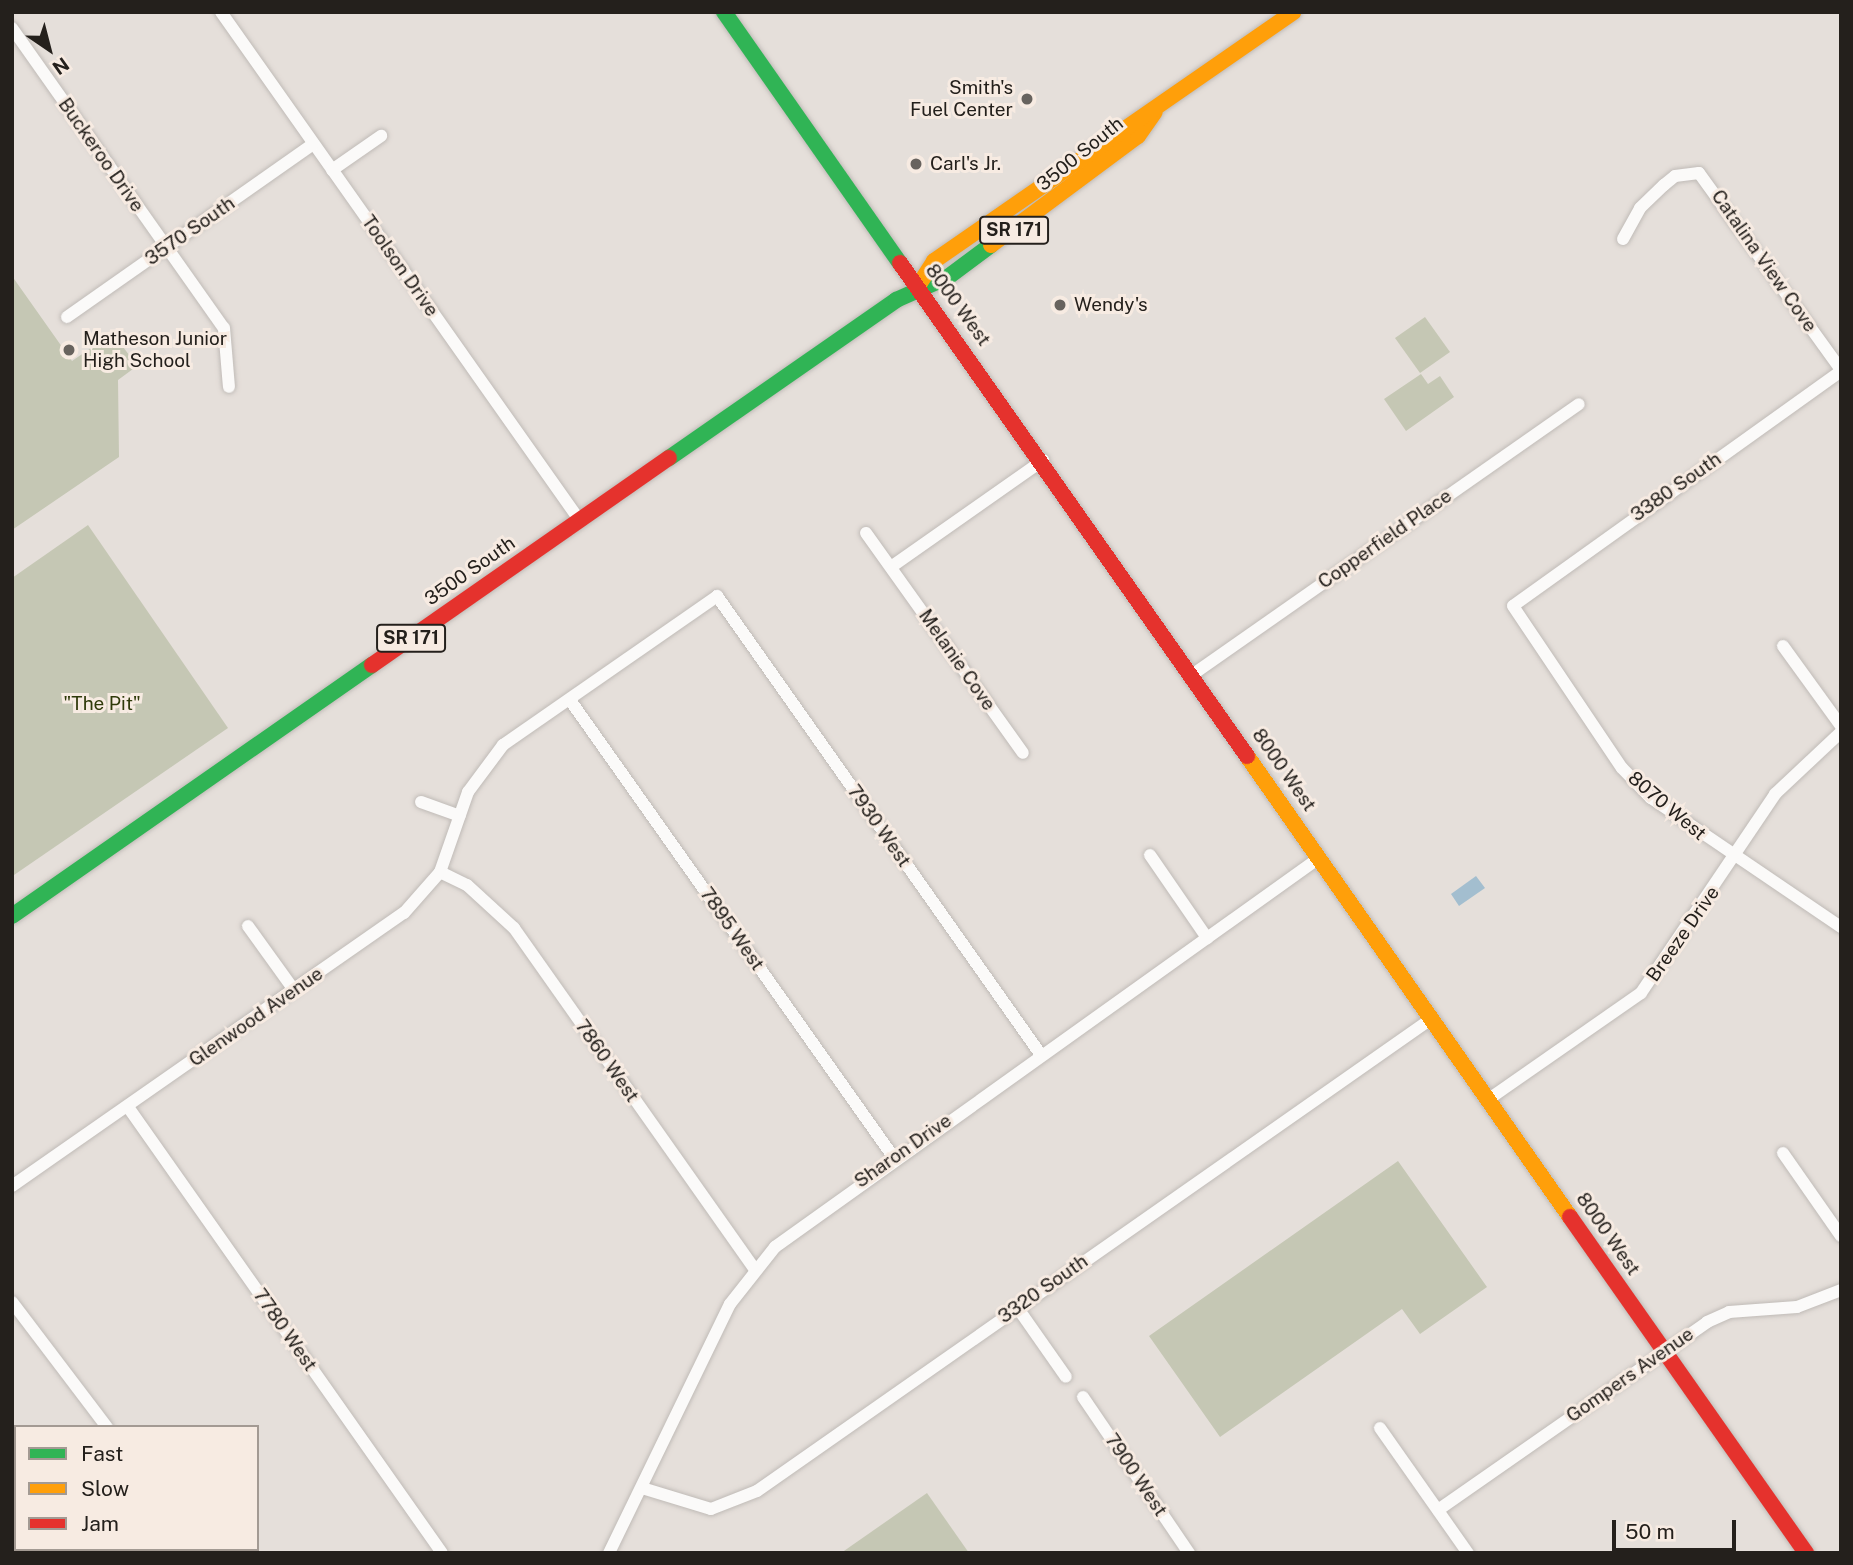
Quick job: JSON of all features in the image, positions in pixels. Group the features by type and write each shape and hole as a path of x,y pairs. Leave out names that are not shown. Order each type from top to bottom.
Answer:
{"street":[{"name":"Toolson Drive","path":"220,12 580,521"},
{"name":"8000 West","path":"724,12 1043,460 1806,1553"},
{"name":"3500 South","path":"12,916 918,286 933,261 1128,122 1155,112 1293,12"},
{"name":"Buckeroo Drive","path":"12,29 224,328 229,387"},
{"path":"332,170 381,136"},
{"name":"3570 South","path":"67,317 313,144"},
{"name":"Catalina View Cove","path":"1623,239 1640,208 1664,185 1675,176 1699,173 1841,370"},
{"name":"3380 South","path":"1513,606 1841,370"},
{"name":"Copperfield Place","path":"1192,675 1579,404"},
{"path":"891,567 1043,460"},
{"name":"Melanie Cove","path":"866,533 1023,753"},
{"name":"Glenwood Avenue","path":"12,1186 404,913 440,872 460,816 483,766 570,700 717,596"},
{"name":"7930 West","path":"717,596 1041,1055"},
{"name":"8070 West","path":"1513,606 1622,768 1661,806 1841,927"},
{"path":"1783,646 1841,726"},
{"name":"7895 West","path":"570,700 894,1158"},
{"name":"Breeze Drive","path":"1489,1100 1642,993 1793,772 1841,732"},
{"path":"421,802 460,816"},
{"path":"1150,855 1208,938"},
{"name":"Sharon Drive","path":"609,1553 710,1341 755,1270 800,1224 1319,858"},
{"name":"7860 West","path":"440,872 467,886 514,928 755,1270"},
{"path":"248,926 294,990"},
{"name":"3320 South","path":"642,1488 685,1506 731,1505 1430,1018"},
{"name":"7780 West","path":"128,1107 442,1553"},
{"path":"1783,1153 1841,1236"},
{"name":"Gompers Avenue","path":"1438,1510 1665,1351 1729,1312 1797,1307 1841,1290"},
{"path":"12,1302 105,1425"},
{"path":"1017,1307 1066,1377"},
{"name":"7900 West","path":"1083,1397 1189,1553"},
{"path":"1380,1428 1468,1553"}],"green space":[{"name":"Matheson Junior High School","path":"12,276 72,361 113,333 137,366 118,380 119,457 12,530"},
{"path":"1425,317 1450,352 1420,373 1395,338"},
{"path":"1421,374 1428,384 1440,376 1454,397 1406,431 1384,399"},
{"name":"\"The Pit\"","path":"88,525 228,728 14,875 12,578"},
{"path":"1398,1161 1487,1287 1420,1334 1402,1309 1220,1437 1149,1336"},
{"path":"927,1493 969,1553 841,1553"}],"water":[{"path":"1476,876 1485,888 1459,906 1451,894"}],"traffic: fast":[{"path":"724,12 900,263"},
{"path":"669,458 896,300 948,277 991,245"},
{"path":"12,916 372,665"}],"traffic: slow":[{"path":"918,286 934,261 1293,12"},
{"path":"991,245 1138,136 1155,112"},
{"path":"1247,756 1570,1217"}],"traffic: jam":[{"path":"900,263 1247,756"},
{"path":"372,665 669,458"},
{"path":"1570,1217 1806,1553"}],"place":[{"name":"Smith's Fuel Center","path":"1027,99"},
{"name":"Carl's Jr.","path":"916,164"},
{"name":"Wendy's","path":"1060,305"},
{"name":"Matheson Junior High School","path":"69,350"}]}
